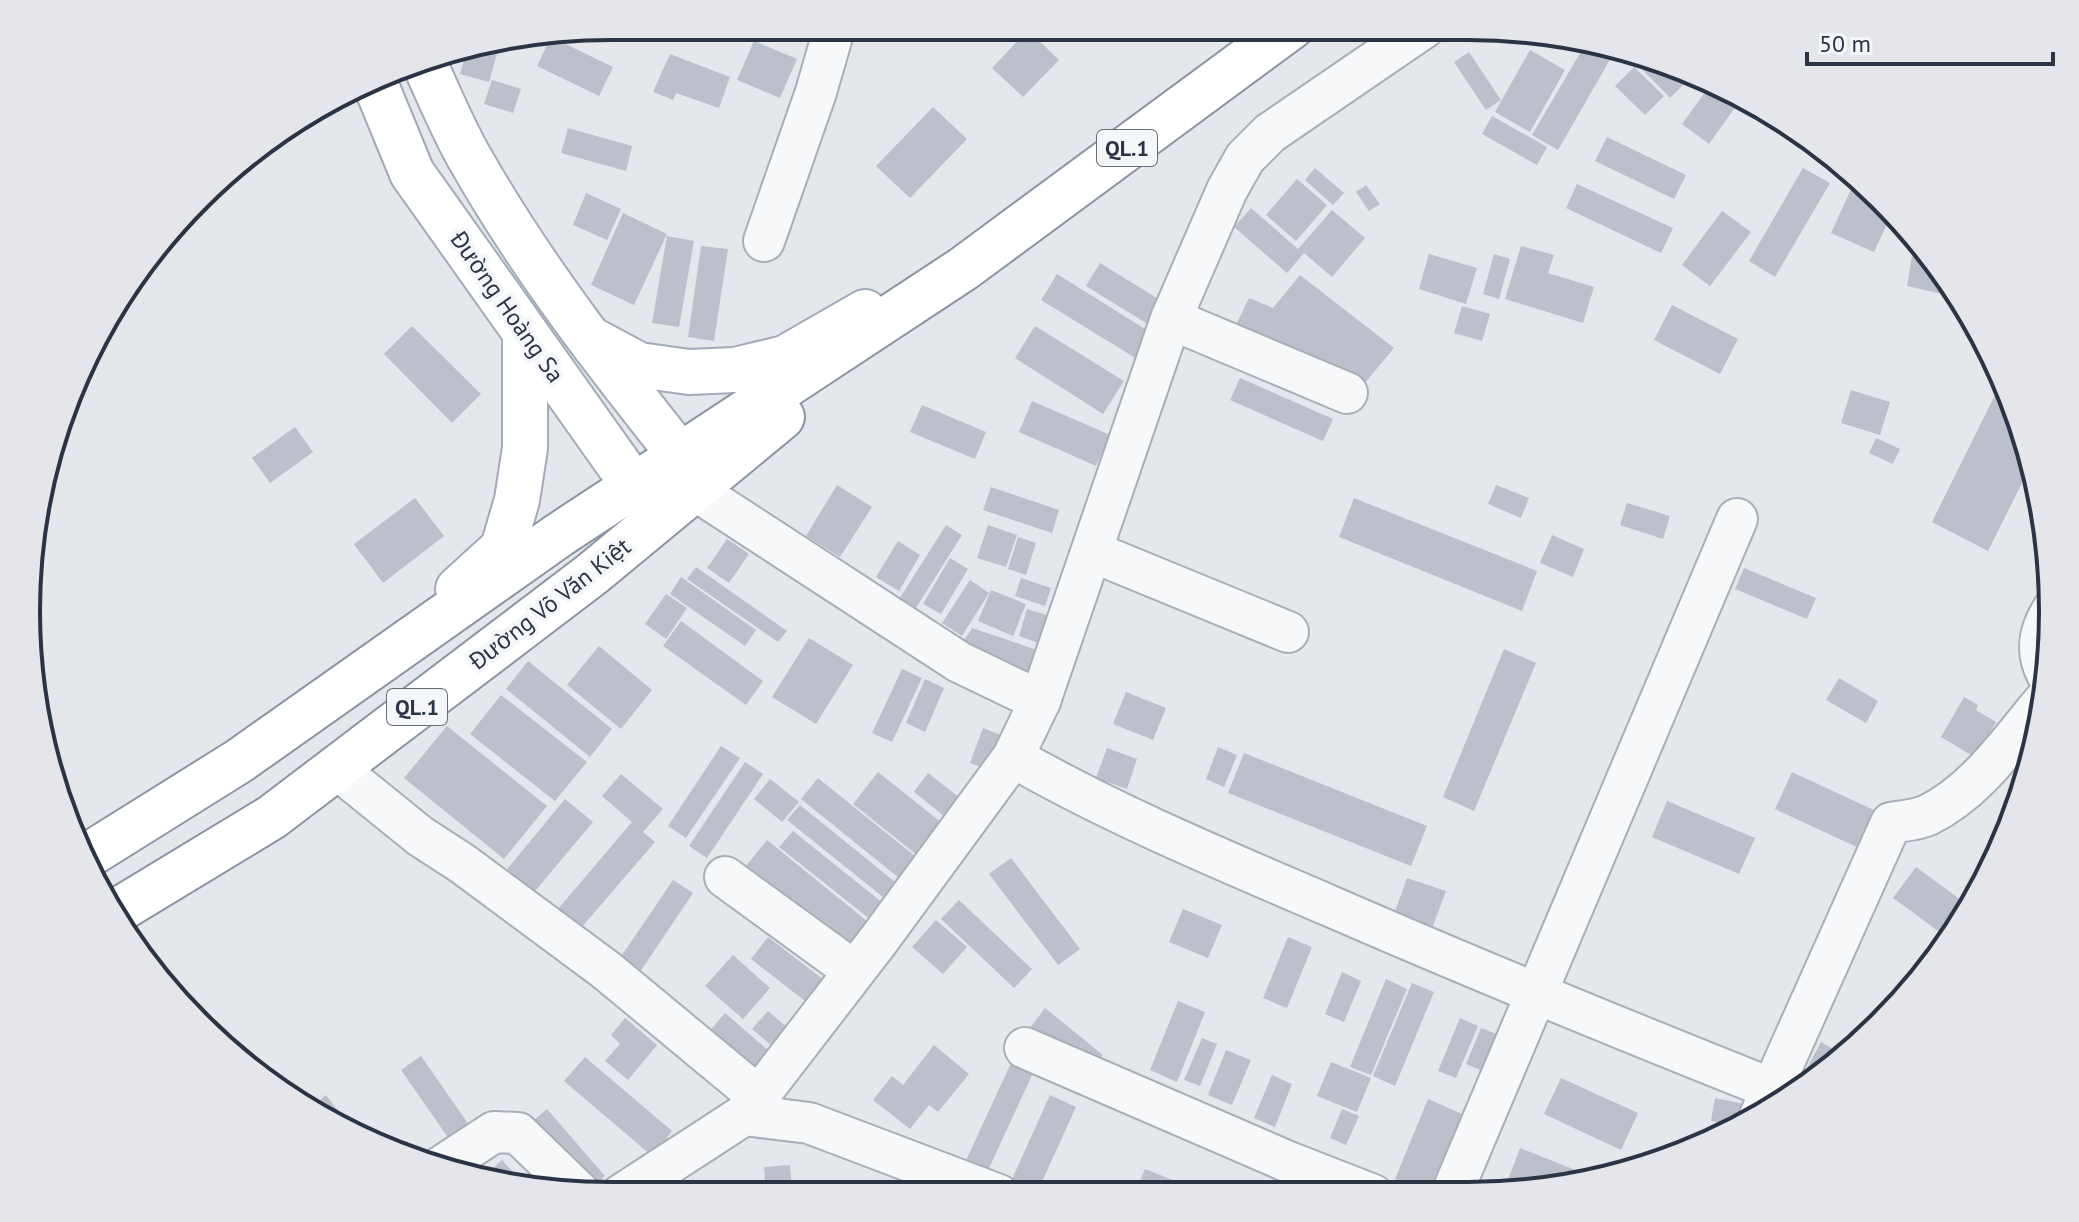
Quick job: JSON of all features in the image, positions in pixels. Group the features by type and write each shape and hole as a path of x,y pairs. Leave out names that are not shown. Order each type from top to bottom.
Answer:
{"main road":[{"name":"Đường Võ Văn Kiệt","path":"93,852 239,761 559,535 648,502 692,476 963,269 1273,40"},
{"name":"Đường Hoàng Sa","path":"428,70 468,155 586,337 692,476"},
{"name":"Đường Hoàng Sa","path":"378,90 412,173 648,502"},
{"path":"586,337 639,365 689,372 735,370 785,358 874,306 963,269"},
{"path":"357,678 503,548 517,500 525,448 525,334"},
{"name":"Đường Võ Văn Kiệt","path":"123,907 272,817 580,583 648,502"}],"street":[{"path":"764,241 831,40"},
{"path":"640,1182 751,1105 1013,757 1040,701 1171,319 1227,190 1245,158 1270,133 1406,40"},
{"path":"1171,319 1347,393"},
{"path":"692,476 959,662 1040,701"},
{"path":"1456,1182 1737,519"},
{"path":"1093,552 1288,632"},
{"path":"1770,1096 1891,823 1926,816 1960,795 1977,780 2028,719"},
{"path":"1013,757 1068,788 1232,864 1534,994 1761,1102"},
{"path":"336,768 420,836 463,864 606,970 680,1034 751,1105 809,1123 965,1182"},
{"path":"725,877 854,971"},
{"path":"1025,1048 1340,1182"},
{"path":"452,1160 494,1132 518,1133 568,1180"}],"building":[{"path":"1019,40 1038,40 1059,60 1023,97 992,68"},
{"path":"754,41 797,59 780,98 737,80"},
{"path":"562,42 613,67 599,96 537,66 548,44"},
{"path":"1530,50 1565,70 1530,132 1495,112"},
{"path":"1581,51 1611,58 1558,150 1532,135"},
{"path":"498,52 489,82 460,74 464,59"},
{"path":"1469,52 1501,100 1486,110 1454,62"},
{"path":"670,54 730,77 719,108 676,93 673,100 653,92"},
{"path":"1639,66 1686,82 1670,98"},
{"path":"1634,67 1664,96 1645,115 1615,86"},
{"path":"492,80 521,89 513,113 484,104"},
{"path":"1705,92 1736,107 1709,144 1682,124"},
{"path":"933,107 967,139 910,198 876,166"},
{"path":"1492,116 1547,147 1537,165 1482,134"},
{"path":"568,128 632,146 626,171 561,153"},
{"path":"1607,137 1686,175 1674,199 1595,161"},
{"path":"1315,168 1344,193 1333,205 1305,180"},
{"path":"1803,168 1830,183 1775,277 1749,261"},
{"path":"1297,179 1327,205 1296,241 1266,215"},
{"path":"1577,184 1673,228 1661,253 1566,208"},
{"path":"1366,185 1380,204 1369,211 1356,192"},
{"path":"1851,189 1887,224 1874,252 1831,233"},
{"path":"586,193 621,209 607,240 573,225"},
{"path":"1251,208 1298,249 1332,210 1365,238 1332,277 1304,253 1287,273 1234,227"},
{"path":"1722,211 1751,232 1710,286 1682,265"},
{"path":"623,213 667,234 634,305 591,285"},
{"path":"667,236 694,241 679,327 652,323"},
{"path":"701,246 728,249 714,341 688,337"},
{"path":"1521,246 1554,255 1548,273 1594,287 1583,323 1505,299"},
{"path":"1429,254 1477,268 1466,304 1419,289"},
{"path":"1494,254 1510,259 1499,299 1483,294"},
{"path":"1912,256 1921,263 1942,293 1942,294 1907,286"},
{"path":"1100,263 1168,305 1154,328 1086,286"},
{"path":"1057,274 1158,337 1142,362 1041,300"},
{"path":"1300,275 1394,348 1359,390 1232,333 1249,298 1273,308"},
{"path":"1672,305 1738,339 1720,374 1654,340"},
{"path":"1462,306 1490,314 1482,341 1454,333"},
{"path":"412,326 481,394 452,423 384,354"},
{"path":"1035,326 1124,381 1103,414 1015,358"},
{"path":"1240,378 1333,419 1323,441 1230,400"},
{"path":"1851,390 1890,402 1880,435 1841,423"},
{"path":"1995,395 1998,396 2024,480 1988,551 1932,522"},
{"path":"1032,401 1110,435 1096,466 1019,432"},
{"path":"922,405 986,432 975,459 910,432"},
{"path":"295,427 313,452 270,483 252,458"},
{"path":"1876,438 1900,449 1893,464 1869,453"},
{"path":"837,485 872,507 840,557 806,536"},
{"path":"1496,485 1529,498 1521,518 1488,504"},
{"path":"991,487 1059,510 1052,533 983,510"},
{"path":"415,498 444,536 383,583 354,544"},
{"path":"1354,498 1537,571 1522,611 1339,537"},
{"path":"1627,503 1670,516 1663,539 1620,525"},
{"path":"946,525 962,535 909,619 893,609"},
{"path":"988,525 1017,535 1006,567 977,558"},
{"path":"1552,535 1584,549 1573,577 1540,563"},
{"path":"1018,537 1036,543 1026,575 1008,569"},
{"path":"727,539 749,554 729,583 707,568"},
{"path":"898,541 920,555 899,591 876,577"},
{"path":"950,558 968,569 941,614 923,604"},
{"path":"696,567 787,631 778,642 687,579"},
{"path":"1744,568 1816,598 1807,619 1735,589"},
{"path":"681,577 756,630 745,646 670,594"},
{"path":"1021,578 1051,588 1045,606 1015,596"},
{"path":"970,580 989,593 962,636 942,623"},
{"path":"991,590 1026,604 1013,636 978,621"},
{"path":"666,594 687,608 666,639 645,624"},
{"path":"1027,609 1056,618 1047,646 1019,636"},
{"path":"681,621 763,681 746,705 663,646"},
{"path":"972,628 1043,652 1025,689 959,648"},
{"path":"809,638 853,665 816,724 772,697"},
{"path":"599,646 652,690 621,729 567,685"},
{"path":"1504,649 1536,663 1474,811 1443,797"},
{"path":"528,661 612,729 590,757 506,689"},
{"path":"902,669 922,678 892,742 872,733"},
{"path":"1839,678 1878,701 1866,723 1826,700"},
{"path":"925,679 944,688 925,732 906,723"},
{"path":"1126,692 1166,708 1153,740 1113,724"},
{"path":"501,695 587,762 555,801 470,734"},
{"path":"1964,697 1978,705 1976,710 1996,722 1976,758 1941,737"},
{"path":"447,726 547,806 504,859 404,778"},
{"path":"983,728 1006,737 993,771 970,763"},
{"path":"721,746 740,758 686,838 668,826"},
{"path":"1218,747 1237,755 1224,787 1206,779"},
{"path":"1107,748 1137,759 1127,789 1096,778"},
{"path":"1244,753 1427,826 1411,866 1228,793"},
{"path":"745,762 763,774 707,858 689,846"},
{"path":"878,772 947,827 922,859 853,804"},
{"path":"1792,772 1876,811 1859,848 1775,809"},
{"path":"928,773 964,801 949,820 914,792"},
{"path":"621,774 663,809 643,832 655,842 575,935 552,916 632,822 602,796"},
{"path":"818,778 926,865 909,886 801,799"},
{"path":"770,779 799,802 782,822 754,799"},
{"path":"565,799 593,822 525,903 498,880"},
{"path":"1667,801 1755,838 1739,874 1652,837"},
{"path":"800,805 905,890 893,905 787,820"},
{"path":"793,831 889,908 876,924 779,847"},
{"path":"767,840 878,930 856,957 736,878"},
{"path":"1011,858 1080,949 1058,965 989,874"},
{"path":"1916,867 1961,900 1940,932 1893,898"},
{"path":"1407,878 1446,891 1428,939 1390,925"},
{"path":"673,880 693,893 636,978 616,964"},
{"path":"959,900 1032,969 1014,988 941,919"},
{"path":"1183,909 1222,925 1208,958 1169,942"},
{"path":"936,920 967,947 943,974 912,947"},
{"path":"768,937 837,990 819,1012 751,959"},
{"path":"1288,937 1312,947 1287,1008 1263,998"},
{"path":"733,955 770,988 743,1019 705,986"},
{"path":"1342,972 1361,981 1344,1022 1325,1014"},
{"path":"1386,979 1407,989 1371,1075 1350,1067"},
{"path":"1412,983 1434,992 1395,1086 1373,1076"},
{"path":"1178,1001 1205,1012 1177,1082 1150,1070"},
{"path":"1045,1008 1103,1055 1087,1074 1030,1028"},
{"path":"768,1011 796,1035 781,1054 752,1029"},
{"path":"725,1013 776,1057 752,1085 701,1041"},
{"path":"625,1018 657,1045 628,1080 605,1061 620,1044 611,1035"},
{"path":"1460,1018 1478,1026 1456,1078 1438,1071"},
{"path":"1481,1028 1509,1039 1494,1076 1466,1064"},
{"path":"1202,1038 1217,1044 1200,1086 1184,1080"},
{"path":"1821,1042 1834,1049 1816,1064 1806,1070"},
{"path":"934,1045 969,1074 938,1112 929,1105 910,1129 873,1100 892,1076 903,1085"},
{"path":"1226,1050 1251,1060 1232,1105 1208,1095"},
{"path":"421,1056 476,1135 456,1149 401,1070"},
{"path":"585,1057 672,1131 667,1137 674,1143 658,1161 564,1081"},
{"path":"1331,1062 1371,1078 1357,1112 1317,1096"},
{"path":"1011,1063 1033,1073 985,1177 963,1167"},
{"path":"1272,1075 1292,1084 1275,1127 1254,1118"},
{"path":"1561,1078 1638,1113 1621,1150 1544,1114"},
{"path":"326,1095 341,1114 325,1106 318,1102"},
{"path":"1050,1095 1076,1107 1042,1182 1011,1182"},
{"path":"1715,1098 1750,1105 1749,1108 1721,1123 1711,1121"},
{"path":"1428,1099 1467,1116 1440,1182 1402,1182 1395,1179"},
{"path":"547,1109 605,1176 598,1182 570,1181 525,1128"},
{"path":"1342,1109 1359,1116 1346,1145 1330,1138"},
{"path":"1520,1148 1578,1171 1543,1177 1508,1181"},
{"path":"502,1160 514,1173 500,1171 492,1169"},
{"path":"790,1165 791,1182 765,1182 764,1167"},
{"path":"1145,1169 1178,1182 1140,1182"}]}
